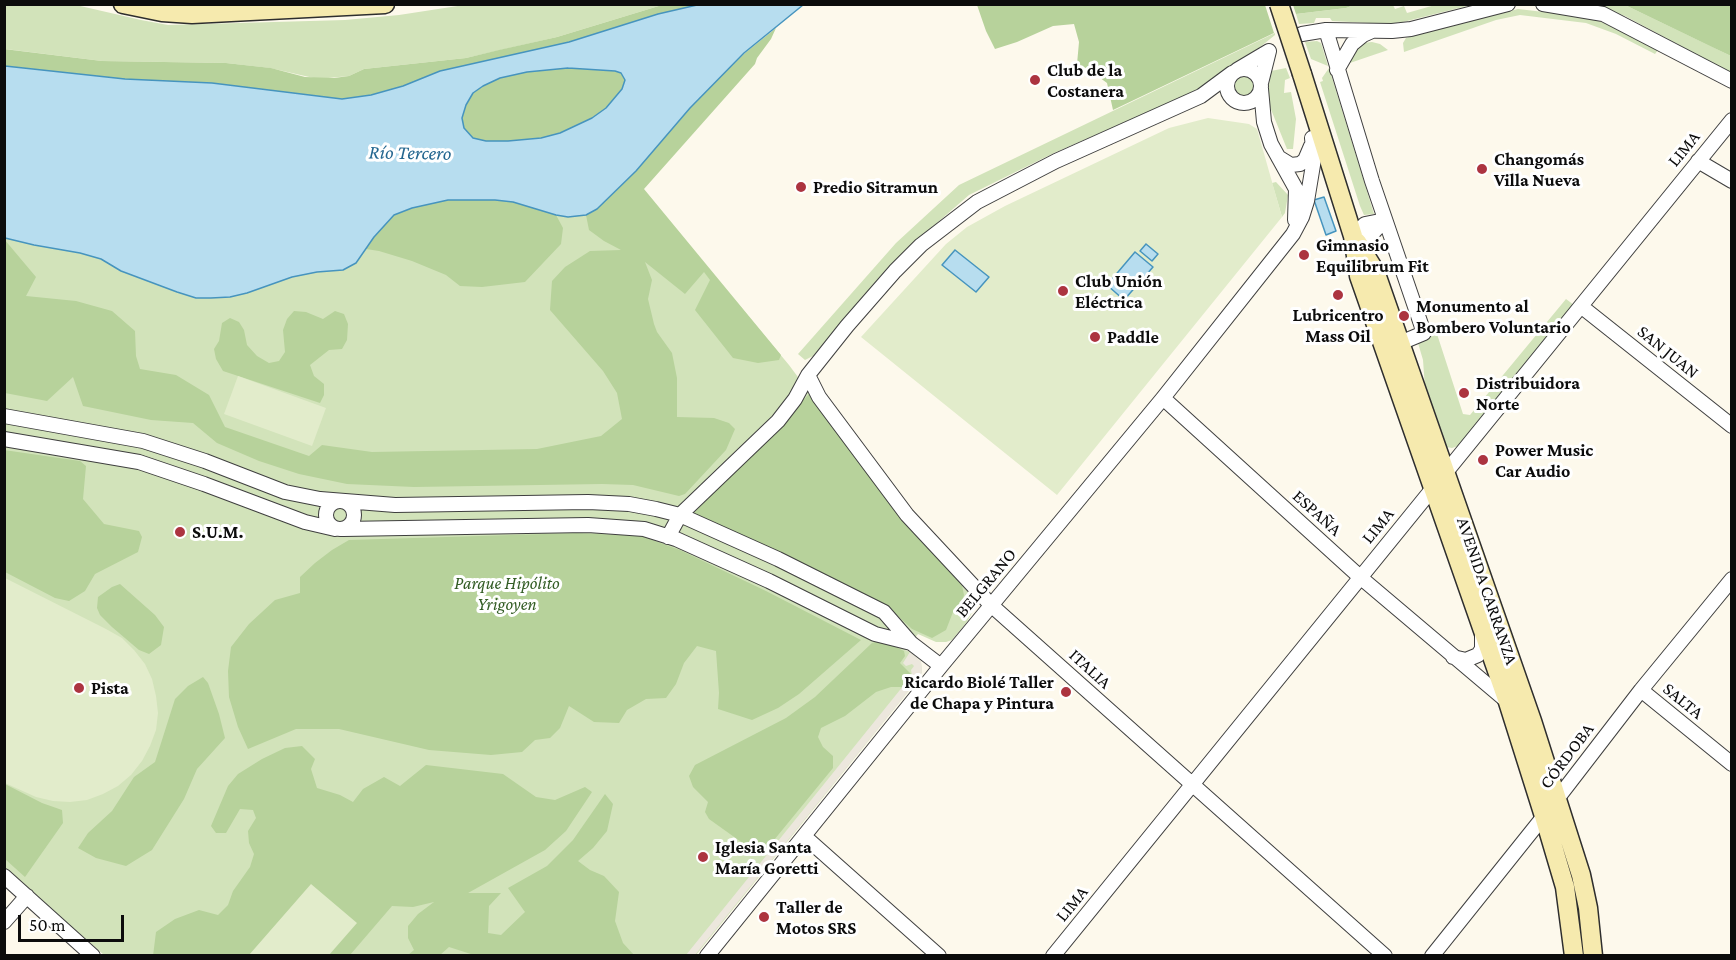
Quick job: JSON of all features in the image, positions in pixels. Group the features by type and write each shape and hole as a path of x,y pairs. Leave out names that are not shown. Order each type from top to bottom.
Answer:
{"main road":[{"path":"123,4 162,12 192,14 243,7 385,4"},
{"name":"AVENIDA CARRANZA","path":"1278,4 1353,236 1359,276 1508,702 1544,816 1564,888 1574,956"},
{"name":"AVENIDA CARRANZA","path":"1353,236 1375,271 1558,798 1581,875 1588,908 1593,956"}],"street":[{"path":"1302,34 1326,30 1411,29 1508,4"},
{"path":"1543,4 1603,14 1731,81"},
{"path":"1326,30 1385,220 1424,333 1400,343"},
{"path":"1337,70 1352,44 1362,35 1373,30"},
{"path":"669,537 680,515 778,421 795,399 808,375 847,326 921,245 977,202 1056,161 1202,96 1234,72 1274,47 1254,100 1237,101 1202,96"},
{"path":"1234,72 1252,71 1261,86 1264,122 1271,144 1296,189 1297,212 1293,234"},
{"path":"1234,72 1226,87 1237,101 1250,107 1264,122"},
{"path":"1278,157 1290,165 1300,164 1305,160 1312,138 1314,114"},
{"name":"LIMA","path":"1053,956 1191,783 1582,307 1731,120"},
{"name":"BELGRANO","path":"707,956 1293,234 1307,201 1314,159 1312,138"},
{"path":"1698,161 1731,182"},
{"path":"1353,236 1365,224 1385,220"},
{"name":"SAN JUAN","path":"1582,307 1731,426"},
{"name":"ITALIA","path":"808,375 819,397 907,515 991,605 1385,956"},
{"name":"ESPAÑA","path":"1162,398 1360,577 1532,721"},
{"path":"4,416 142,441 205,461 285,492 342,502 395,505 588,502 629,504 680,515 778,559 884,612 911,643 942,666"},
{"path":"4,439 139,462 305,522 339,529 588,525 644,529 669,537 769,580 875,634 911,643"},
{"path":"342,502 351,507 354,515 351,524 339,529 329,524 326,513 333,503 342,502"},
{"name":"CÓRDOBA","path":"1432,956 1731,579"},
{"path":"1453,656 1466,660 1478,656 1484,640 1481,626"},
{"name":"SALTA","path":"1641,690 1731,764"},
{"path":"804,836 939,956"},
{"path":"4,876 93,956"},
{"path":"4,922 27,896"}],"green space":[{"path":"1293,4 1354,5 1296,14"},
{"path":"4,5 76,5 168,25 345,20 464,5 662,5 557,37 466,58 364,69 349,76 318,79 270,68 226,63 102,61 5,49"},
{"path":"662,5 697,5 371,95 342,99 212,83 125,79 5,66 4,49 102,61 226,63 271,68 305,77 334,78 349,76 364,69 466,58 557,37"},
{"path":"977,5 1265,5 1274,33 1113,110 1107,83 1077,64 1079,42 1074,24 1053,26 995,49"},
{"path":"1354,5 1393,5 1395,9 1404,6 1407,13 1435,5 1471,5 1388,24 1316,18 1314,23 1299,24 1296,14"},
{"path":"1594,5 1625,5 1731,56 1731,73 1625,16"},
{"path":"1625,5 1731,5 1731,56 1712,47"},
{"path":"1518,9 1587,17 1658,50 1655,54 1616,34 1586,23 1520,15 1496,20 1404,52 1403,43 1406,38"},
{"path":"776,28 755,64 644,189 781,355 779,360 758,363 733,358 695,310 710,280 704,272 685,294 645,262 652,280 648,299 654,324 672,353 677,378 677,417 714,418 729,423 735,429 726,450 685,494 679,496 633,485 602,484 414,487 347,484 299,474 259,461 217,443 193,423 151,420 83,406 73,377 47,401 5,393 4,239 36,277 26,296 76,301 112,311 135,331 136,356 140,369 176,375 209,395 225,427 309,456 322,445 372,452 537,449 601,436 622,419 617,393 603,371 550,310 552,281 565,267 590,251 621,250 589,230 586,215 597,209 636,171 718,79"},
{"path":"1275,33 1249,56 1194,92 1054,153 969,195 907,249 813,356 805,360 798,354 896,243 959,185"},
{"path":"1305,42 1321,43 1328,66 1311,59"},
{"path":"1372,42 1388,50 1344,65 1362,43"},
{"path":"568,68 615,71 621,73 625,80 622,89 606,108 592,118 560,133 541,138 486,141 473,138 464,128 462,118 466,105 473,93 483,86 500,78 527,72"},
{"path":"1286,68 1290,78 1285,80 1284,93 1291,92 1296,119 1293,149 1287,149 1270,107 1268,93 1271,71"},
{"path":"1329,68 1374,214 1364,215 1360,206 1320,82 1323,81 1322,78"},
{"path":"1244,73 1253,77 1257,86 1253,95 1244,99 1235,95 1231,86 1235,77"},
{"name":"Club Unión Eléctrica","path":"1208,118 1249,124 1257,129 1282,217 1057,495 861,337 946,244 967,227 1005,206 1169,128"},
{"path":"1276,182 1288,195 1285,213 1282,217 1272,183"},
{"name":"Parque Hipólito Yrigoyen","path":"643,190 789,365 901,516 973,594 977,603 967,622 952,640 946,642 936,642 918,634 905,650 921,662 922,672 919,678 696,955 104,955 5,868 5,238 80,252 101,259 121,271 196,298 230,297 292,277 343,270 356,263 374,237 513,202 568,217"},
{"path":"448,200 513,202 556,215 563,228 561,244 525,282 482,287 460,286 446,275 412,261 366,249 382,226 394,215 412,208"},
{"path":"1566,299 1574,305 1458,446 1446,447 1425,388 1423,360 1418,343 1437,334 1463,414 1470,415"},
{"path":"294,311 306,312 323,319 335,311 344,314 348,324 347,340 342,349 329,350 310,365 314,376 324,384 324,395 320,403 223,371 216,359 214,349 219,341 222,323 230,318 239,322 244,330 247,345 257,356 269,363 279,361 285,352 283,330 287,319"},
{"path":"238,376 326,408 312,446 224,414"},
{"path":"810,393 961,581 964,595 962,603 953,612 946,630 932,638 912,629 888,607 692,515"},
{"path":"4,450 80,461 86,466 83,499 104,524 139,531 142,537 138,552 95,574 85,591 69,601 55,598 5,572"},
{"path":"577,533 641,536 680,550 861,640 799,694 778,708 752,720 718,709 716,651 697,646 684,663 676,684 666,698 646,699 627,710 619,723 594,722 569,706 560,728 550,738 535,740 522,752 491,755 429,750 339,729 296,729 248,749 238,727 229,697 228,671 231,647 249,624 275,600 300,593 300,577 332,550 349,540"},
{"name":"Pista","path":"5,578 122,638 145,664 152,679 158,713 156,730 150,746 131,775 118,786 103,794 87,800 53,801 36,797 5,783"},
{"path":"120,584 155,615 164,627 161,645 149,654 139,650 112,627 100,615 97,608 98,597"},
{"path":"881,640 904,651 905,656 900,663 911,674 905,687 891,687 876,692 845,716 821,728 818,737 823,747 833,756 833,768 765,851 751,849 709,819 705,812 708,802 693,787 689,776 695,765 786,718 815,697 872,643"},
{"path":"203,677 208,683 225,738 197,769 184,799 152,850 126,866 96,858 78,848 88,833 112,811 134,777 155,762 175,699 188,686"},
{"path":"302,746 315,759 311,769 317,788 340,795 353,802 363,789 384,777 400,786 426,765 503,774 536,797 555,800 585,787 592,792 566,831 545,850 468,893 501,893 489,906 488,933 501,935 525,912 508,888 547,866 573,840 605,794 613,804 607,831 578,861 604,876 619,892 615,921 623,943 634,955 648,955 477,956 449,947 440,955 408,955 414,950 408,938 408,926 418,914 434,902 413,907 392,906 350,955 153,956 156,932 175,919 199,910 218,915 228,905 233,891 250,867 254,854 249,843 248,831 256,818 253,810 240,809 226,833 216,833 211,826 228,786 238,774 262,759 285,748"},
{"path":"5,784 42,803 62,810 63,823 25,877 5,859"},
{"path":"311,884 357,923 329,955 249,955"}],"shaded area":[{"path":"910,652 921,662 922,672 919,678 695,955 686,955 912,675 911,670 914,666 912,664 906,666 903,663"}],"water":[{"name":"Río Tercero","path":"697,5 803,5 744,53 690,108 636,171 597,209 586,215 568,217 513,202 495,200 448,200 412,208 394,215 374,237 356,263 343,270 292,277 247,293 211,298 196,298 177,292 121,271 101,259 5,238 5,66 125,79 212,83 342,99 371,95 403,86 440,71 569,42 658,14","holes":["568,68 621,73 625,80 622,89 606,108 592,118 560,133 541,138 486,141 473,138 464,128 462,118 473,93 500,78 527,72"]},
{"path":"1324,197 1336,231 1326,235 1314,200"},
{"path":"1146,244 1158,254 1152,261 1140,251"},
{"path":"955,250 989,277 976,292 942,265"},
{"path":"1135,252 1153,267 1124,300 1107,285"}],"place":[{"name":"Club de la Costanera","path":"1035,80"},
{"name":"Changomás Villa Nueva","path":"1482,169"},
{"name":"Predio Sitramun","path":"801,187"},
{"name":"Gimnasio Equilibrum Fit","path":"1304,255"},
{"name":"Club Unión Eléctrica","path":"1063,291"},
{"name":"Lubricentro Mass Oil","path":"1338,295"},
{"name":"Monumento al Bombero Voluntario","path":"1404,316"},
{"name":"Paddle","path":"1095,337"},
{"name":"Distribuidora Norte","path":"1464,393"},
{"name":"Power Music Car Audio","path":"1483,460"},
{"name":"S.U.M.","path":"180,532"},
{"name":"Pista","path":"79,688"},
{"name":"Ricardo Biolé Taller de Chapa y Pintura","path":"1066,692"},
{"name":"Iglesia Santa María Goretti","path":"703,857"},
{"name":"Taller de Motos SRS","path":"764,917"}]}
